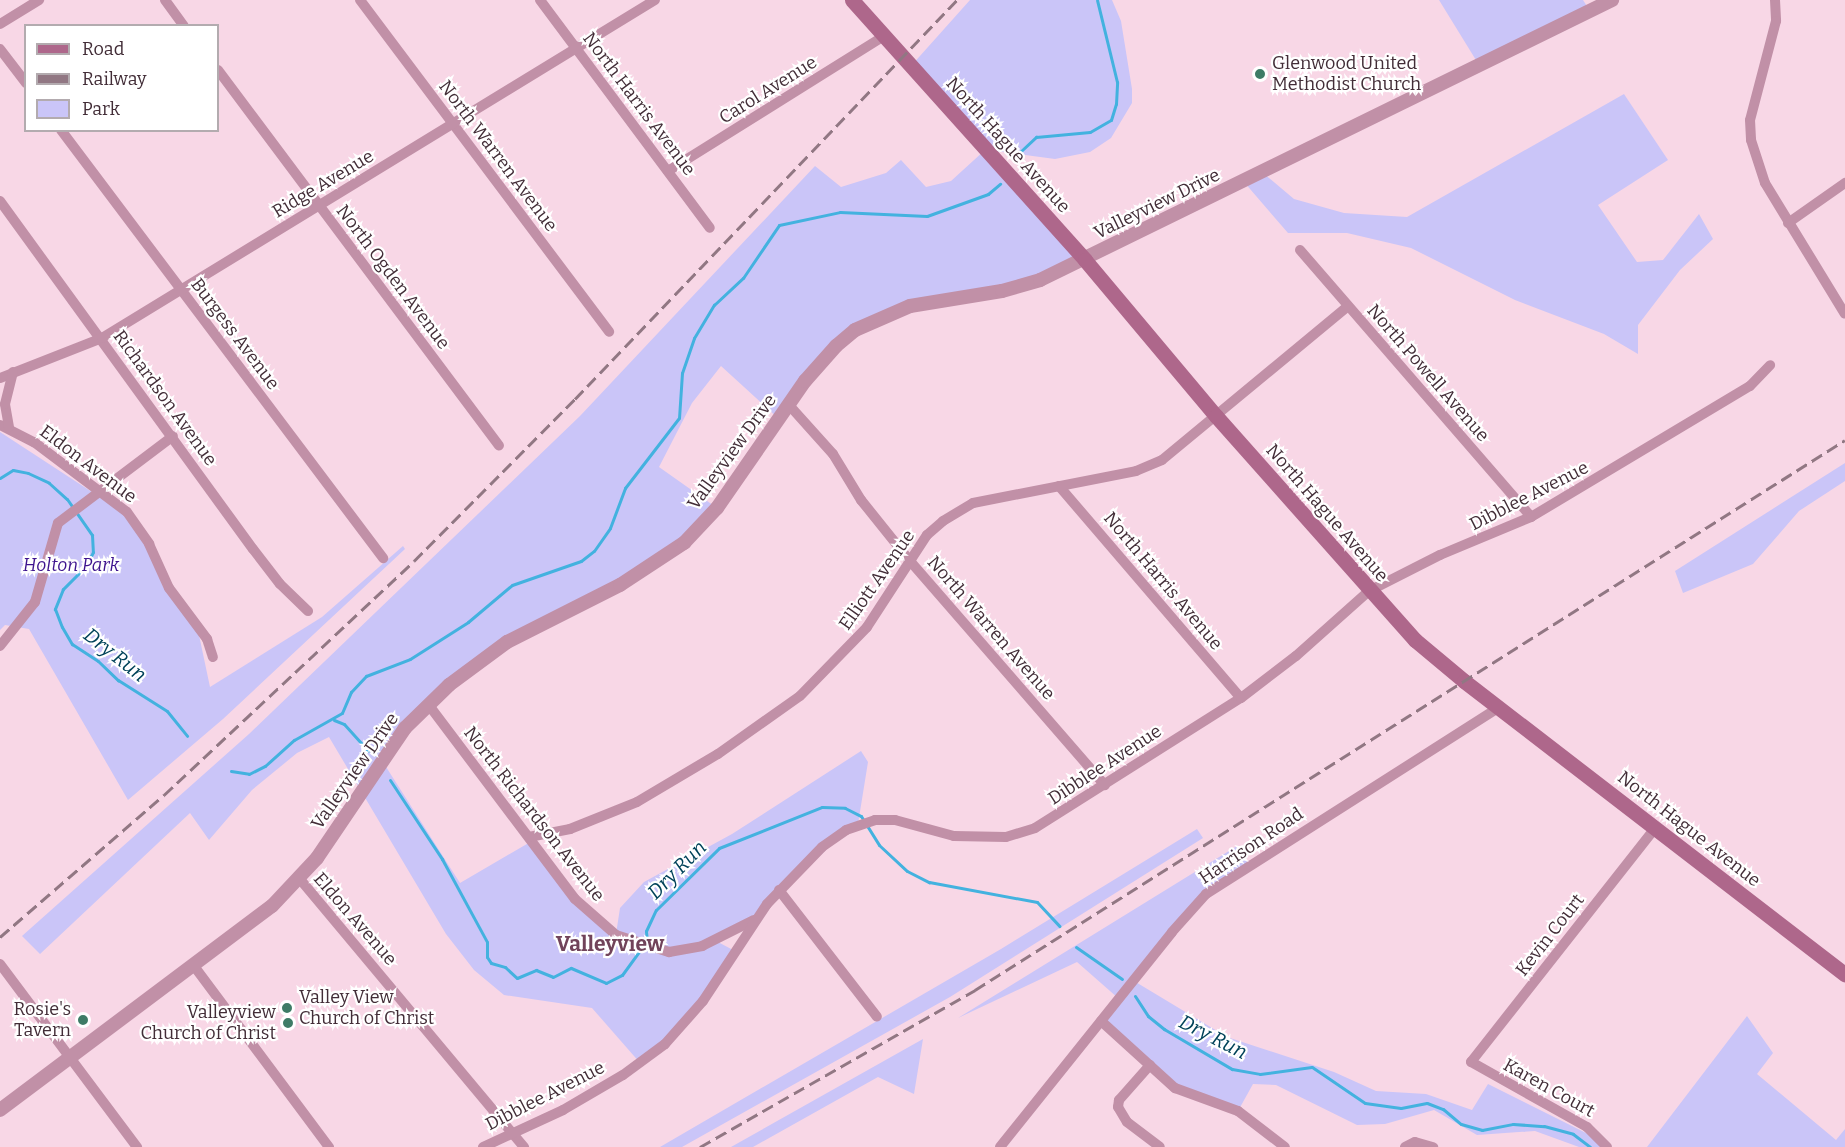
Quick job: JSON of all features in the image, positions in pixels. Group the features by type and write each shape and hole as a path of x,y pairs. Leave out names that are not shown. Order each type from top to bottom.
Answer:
{"main road":[{"name":"North Hague Avenue","path":"852,0 1085,260 1216,416 1369,591 1423,647 1845,974"}],"street":[{"path":"0,24 39,0"},
{"path":"165,0 183,24"},
{"name":"North Warren Avenue","path":"360,0 609,332"},
{"name":"North Harris Avenue","path":"540,0 711,228"},
{"name":"Ridge Avenue","path":"0,378 102,339 655,0"},
{"name":"Valleyview Drive","path":"0,1110 272,906 299,878 381,759 428,704 507,642 620,585 684,543 717,508 789,405 836,346 883,315 910,306 1002,291 1085,260 1612,0"},
{"path":"1775,0 1776,21 1750,120 1751,140 1765,183 1845,314"},
{"name":"Carol Avenue","path":"668,171 884,36"},
{"path":"0,49 24,80"},
{"name":"North Ogden Avenue","path":"219,71 500,445"},
{"name":"Burgess Avenue","path":"64,132 383,558"},
{"path":"1788,223 1845,183"},
{"name":"Richardson Avenue","path":"2,206 102,339 273,575 308,611"},
{"name":"North Powell Avenue","path":"1300,250 1531,517"},
{"name":"Elliott Avenue","path":"529,837 570,829 617,811 764,723 800,696 849,649 927,535 973,503 1150,466 1174,452 1348,306"},
{"name":"Dibblee Avenue","path":"483,1147 562,1110 623,1075 665,1044 703,1001 755,920 779,890 822,847 858,824 875,820 895,820 954,836 1006,837 1035,828 1241,698 1296,656 1369,591 1440,555 1531,517 1750,386 1770,365"},
{"name":"Eldon Avenue","path":"13,372 5,404 4,426 102,491 137,524 169,588 207,639 213,657"},
{"name":"North Warren Avenue","path":"789,405 833,454 861,500 910,561 1105,785"},
{"path":"0,646 36,602 53,535 67,515 173,436"},
{"name":"North Harris Avenue","path":"1059,486 1241,698"},
{"name":"North Richardson Avenue","path":"428,704 587,912 616,935 645,947 685,950 755,920"},
{"name":"Harrison Road","path":"1000,1147 1206,894 1499,707"},
{"name":"Kevin Court","path":"1471,1062 1655,828"},
{"name":"Eldon Avenue","path":"299,878 524,1147"},
{"path":"779,890 877,1017"},
{"path":"0,964 137,1147"},
{"path":"194,966 328,1147"},
{"path":"1101,1021 1174,1088 1238,1111 1286,1147"},
{"name":"Karen Court","path":"1471,1062 1587,1127 1607,1147"},
{"path":"1150,1065 1119,1100 1121,1115 1160,1147"},
{"path":"1405,1147 1415,1142 1433,1147"}],"green space":[{"path":"970,0 1112,0 1121,21 1132,89 1132,103 1111,138 1090,152 1055,159 987,150 1085,260 1040,280 928,303 855,330 779,419 721,366 692,403 659,467 717,508 684,543 489,654 381,759 460,883 532,841 575,899 616,934 620,908 644,882 732,834 861,751 868,762 858,824 846,830 755,920 716,941 735,951 703,1001 641,1064 592,1008 504,995 474,970 446,934 329,737 297,753 252,790 209,840 190,813 40,954 22,936 249,734 580,416 815,166 841,187 886,173 901,160 926,187 951,181 985,150 911,66"},
{"path":"1439,0 1583,0 1590,11 1479,65"},
{"path":"1624,94 1668,160 1598,205 1637,262 1663,260 1699,214 1713,239 1680,270 1638,325 1638,354 1604,334 1515,300 1411,248 1347,233 1288,233 1244,182 1263,173 1294,199 1344,213 1407,217"},
{"name":"Holton Park","path":"0,432 118,509 141,536 163,586 199,635 210,687 322,617 403,546 405,549 223,719 128,800 29,629 5,625 0,630"},
{"path":"1845,463 1845,481 1799,511 1753,564 1683,593 1675,571"},
{"path":"1197,829 1203,838 950,997 682,1147 660,1147 1001,949"},
{"path":"1237,846 1249,865 1206,894 1134,981 1227,1037 1334,1072 1376,1091 1426,1094 1472,1110 1488,1084 1586,1133 1604,1147 1579,1147 1535,1131 1477,1135 1434,1110 1385,1124 1357,1125 1276,1085 1253,1084 1238,1111 1182,1091 1101,1021 1118,998 1077,962 958,1018"},
{"path":"1747,1016 1773,1053 1757,1074 1836,1140 1845,1129 1845,1147 1647,1147"},
{"path":"923,1039 914,1094 878,1077 753,1147 731,1147"}],"waterway":[{"path":"1018,161 1021,151 1036,137 1090,132 1111,120 1116,104 1117,82 1097,0"},
{"path":"231,771 249,774 265,766 294,740 342,713 351,692 366,676 410,659 468,622 512,585 581,561 594,551 610,528 625,488 679,418 682,373 694,338 714,305 743,278 779,225 840,212 927,216 988,194 1000,184"},
{"name":"Dry Run","path":"0,478 13,470 28,473 49,483 67,499 92,535 93,552 86,566 63,589 55,609 62,627 72,644 98,661 118,680 167,711 187,736"},
{"name":"Dry Run","path":"334,720 344,724 368,751"},
{"name":"Dry Run","path":"390,780 442,859 487,942 487,957 491,963 505,967 517,978 536,970 553,977 571,968 606,983 622,975 643,946"},
{"name":"Dry Run","path":"647,941 646,931 656,910 719,848 822,807 845,808 861,816 879,845 907,871 929,882 1037,902 1059,926"},
{"name":"Dry Run","path":"1076,947 1122,979"},
{"name":"Dry Run","path":"1135,996 1148,1016 1164,1029 1232,1069 1260,1074 1312,1067 1365,1103 1401,1108 1427,1103 1443,1109 1461,1124 1482,1130 1513,1124 1544,1126 1573,1134 1590,1147"}],"railway":[{"path":"0,937 164,795 414,561 575,399 957,0"},
{"path":"700,1147 975,990 1845,440"}],"place":[{"name":"Glenwood United Methodist Church","path":"1260,74"},
{"name":"Valley View Church of Christ","path":"287,1008"},
{"name":"Rosie's Tavern","path":"83,1020"},
{"name":"Valleyview Church of Christ","path":"288,1023"}],"district":[{"name":"Valleyview","path":"610,944"}]}
